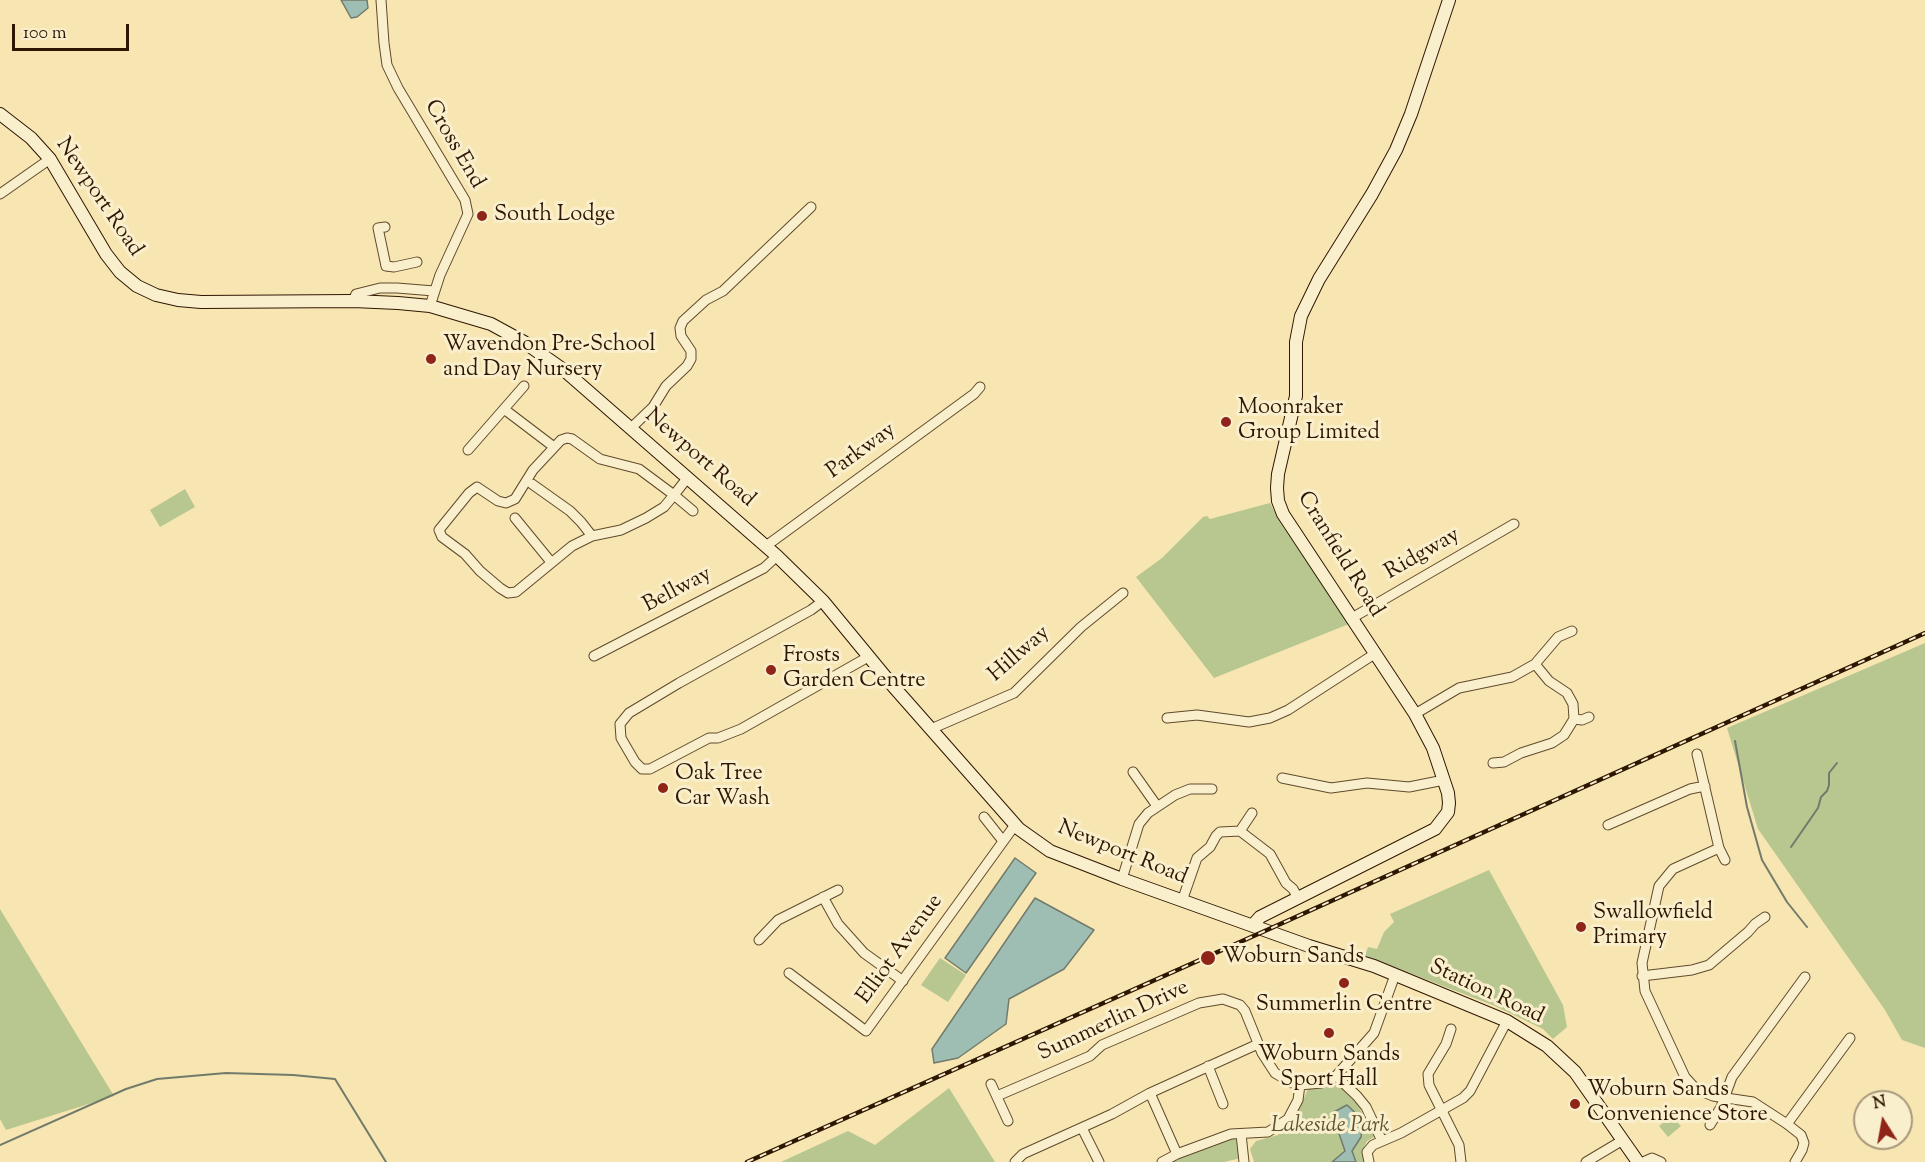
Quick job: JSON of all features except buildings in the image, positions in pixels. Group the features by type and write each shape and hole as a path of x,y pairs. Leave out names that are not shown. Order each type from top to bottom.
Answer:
{"street":[{"name":"Cross End","path":"381,0 387,65 398,88 465,200 468,214 434,291 430,306"},
{"name":"Cranfield Road","path":"1253,925 1260,917 1435,829 1448,812 1449,803 1444,780 1433,748 1376,653 1283,514 1278,501 1278,474 1296,396 1296,335 1300,316 1319,279 1372,194 1396,150 1414,106 1449,0"},
{"name":"Newport Road","path":"0,114 31,138 50,159 106,254 120,272 137,286 156,295 201,302 353,302 430,306 473,317 512,334 565,371 777,556 823,601 868,657 1015,825 1050,851 1182,901 1267,930"},
{"path":"0,194 50,159"},
{"path":"632,428 653,407 666,386 687,366 691,359 691,351 681,336 680,328 683,321 706,300 723,291 811,207"},
{"path":"385,227 378,228 386,266 394,267 417,262"},
{"path":"394,267 397,288"},
{"path":"353,302 356,294 367,290 397,288 434,291"},
{"path":"468,450 524,386"},
{"name":"Parkway","path":"766,546 974,394 980,387"},
{"path":"504,409 554,447"},
{"path":"688,477 674,495 664,507 621,530 592,536 572,546 516,592 508,593 480,571 452,542 441,537 439,530 469,493 477,488 498,501 506,503 515,499 533,470 563,439 570,439 600,459 639,469 674,495 693,511"},
{"path":"532,484 570,511 592,536"},
{"path":"506,503 551,562"},
{"name":"Ridgway","path":"1352,618 1514,524"},
{"name":"Bellway","path":"594,656 764,567 777,556"},
{"name":"Hillway","path":"931,729 1014,693 1081,627 1124,594"},
{"path":"823,601 629,713 620,724 621,738 634,762 642,769 650,769 709,738 718,738 741,729 868,657"},
{"path":"1414,714 1459,688 1512,677 1535,664 1558,638 1572,632"},
{"path":"1167,718 1197,715 1249,722 1270,718 1288,710 1376,653"},
{"path":"1493,763 1504,762 1521,753 1552,743 1564,735 1574,719 1573,704 1567,693 1549,681 1535,664"},
{"path":"1574,719 1582,720 1588,717"},
{"path":"1697,754 1719,848 1725,860"},
{"path":"1133,772 1157,806"},
{"path":"1282,778 1331,788 1366,783 1409,787 1444,780"},
{"path":"1608,825 1690,789 1705,786"},
{"path":"1122,879 1139,824 1148,813 1175,795 1190,789 1212,789"},
{"path":"1240,831 1252,813"},
{"path":"984,817 1004,841"},
{"name":"Elliot Avenue","path":"789,973 866,1031 1015,825"},
{"path":"1182,901 1197,858 1210,847 1220,832 1240,831 1270,854 1286,883 1298,898"},
{"path":"1719,848 1673,869 1659,886 1644,948 1642,976 1645,991 1685,1077 1696,1089 1713,1096 1753,1102 1787,1124 1801,1135 1804,1143 1795,1162"},
{"path":"759,940 778,920 838,890"},
{"path":"824,897 838,924 864,953 903,981"},
{"path":"1642,976 1692,970 1709,965 1765,917"},
{"name":"Station Road","path":"1267,930 1395,975 1507,1021 1547,1046 1575,1072 1638,1162"},
{"path":"1162,1162 1231,1134 1268,1132 1288,1119 1298,1100 1300,1085 1321,1083 1336,1076 1374,1033 1395,975"},
{"path":"1710,1125 1725,1097 1732,1077 1805,977"},
{"name":"Summerlin Drive","path":"997,1096 1090,1056 1102,1045 1199,1003 1213,1000 1231,1000 1240,1005 1245,1011 1258,1044 1275,1073 1300,1085"},
{"path":"1369,1162 1367,1152 1372,1145 1440,1111 1463,1098 1470,1091 1507,1021"},
{"path":"1451,1029 1446,1044 1428,1074 1429,1085 1440,1111 1459,1145 1461,1162"},
{"path":"1787,1124 1850,1038"},
{"path":"1015,1162 1023,1154 1258,1044"},
{"path":"1208,1066 1223,1104"},
{"path":"1336,1076 1366,1107 1382,1141"},
{"path":"991,1084 1008,1121"},
{"path":"1150,1093 1178,1154"},
{"path":"1082,1128 1099,1162"},
{"path":"1241,1134 1241,1152 1244,1162"},
{"path":"1586,1162 1623,1140"},
{"path":"1643,1162 1652,1158 1661,1162"}],"green space":[{"path":"185,489 195,507 160,527 150,510"},
{"path":"1270,503 1281,524 1349,624 1214,678 1136,577 1162,558 1203,517 1207,516 1210,519"},
{"path":"1925,643 1925,1048 1902,1040 1885,1010 1758,829 1727,728"},
{"path":"1489,870 1563,1005 1567,1027 1553,1039 1543,1029 1495,1006 1365,956 1368,947 1377,949 1384,932 1394,922 1390,914"},
{"path":"0,909 114,1096 6,1130 0,1119"},
{"path":"940,958 966,975 948,1002 921,985"},
{"name":"Lakeside Park","path":"1335,1081 1357,1104 1376,1136 1367,1141 1362,1151 1364,1162 1254,1162 1250,1149 1256,1141 1278,1135 1295,1118 1308,1089"},
{"path":"949,1088 995,1162 781,1162 848,1131 875,1145"},
{"path":"1676,1112 1680,1116 1676,1121 1681,1126 1668,1137 1659,1126"},
{"path":"1235,1136 1241,1158 1224,1162 1166,1162"}],"water":[{"path":"341,0 367,0 368,8 357,17 351,18"},
{"path":"1015,858 1036,873 966,973 945,958"},
{"path":"1035,898 1094,930 1064,969 1009,999 1006,1024 958,1058 934,1063 932,1049"},
{"path":"1347,1105 1363,1120 1361,1137 1352,1151 1356,1162 1332,1162 1345,1151 1332,1113"}],"waterway":[{"path":"1735,741 1747,807 1762,860 1787,902 1807,927"},
{"path":"1791,847 1818,808 1821,797 1829,785 1829,773 1837,763"},
{"path":"0,1145 126,1089 157,1079 226,1073 293,1075 335,1079 386,1162"}],"railway":[{"path":"747,1162 1925,633"}],"place":[{"name":"South Lodge","path":"482,216"},
{"name":"Wavendon Pre-School and Day Nursery","path":"431,359"},
{"name":"Moonraker Group Limited","path":"1226,422"},
{"name":"Frosts Garden Centre","path":"771,670"},
{"name":"Oak Tree Car Wash","path":"663,788"},
{"name":"Swallowfield Primary","path":"1581,927"},
{"name":"Woburn Sands","path":"1208,958"},
{"name":"Summerlin Centre","path":"1344,983"},
{"name":"Woburn Sands Sport Hall","path":"1329,1033"},
{"name":"Woburn Sands Convenience Store","path":"1575,1104"}]}
